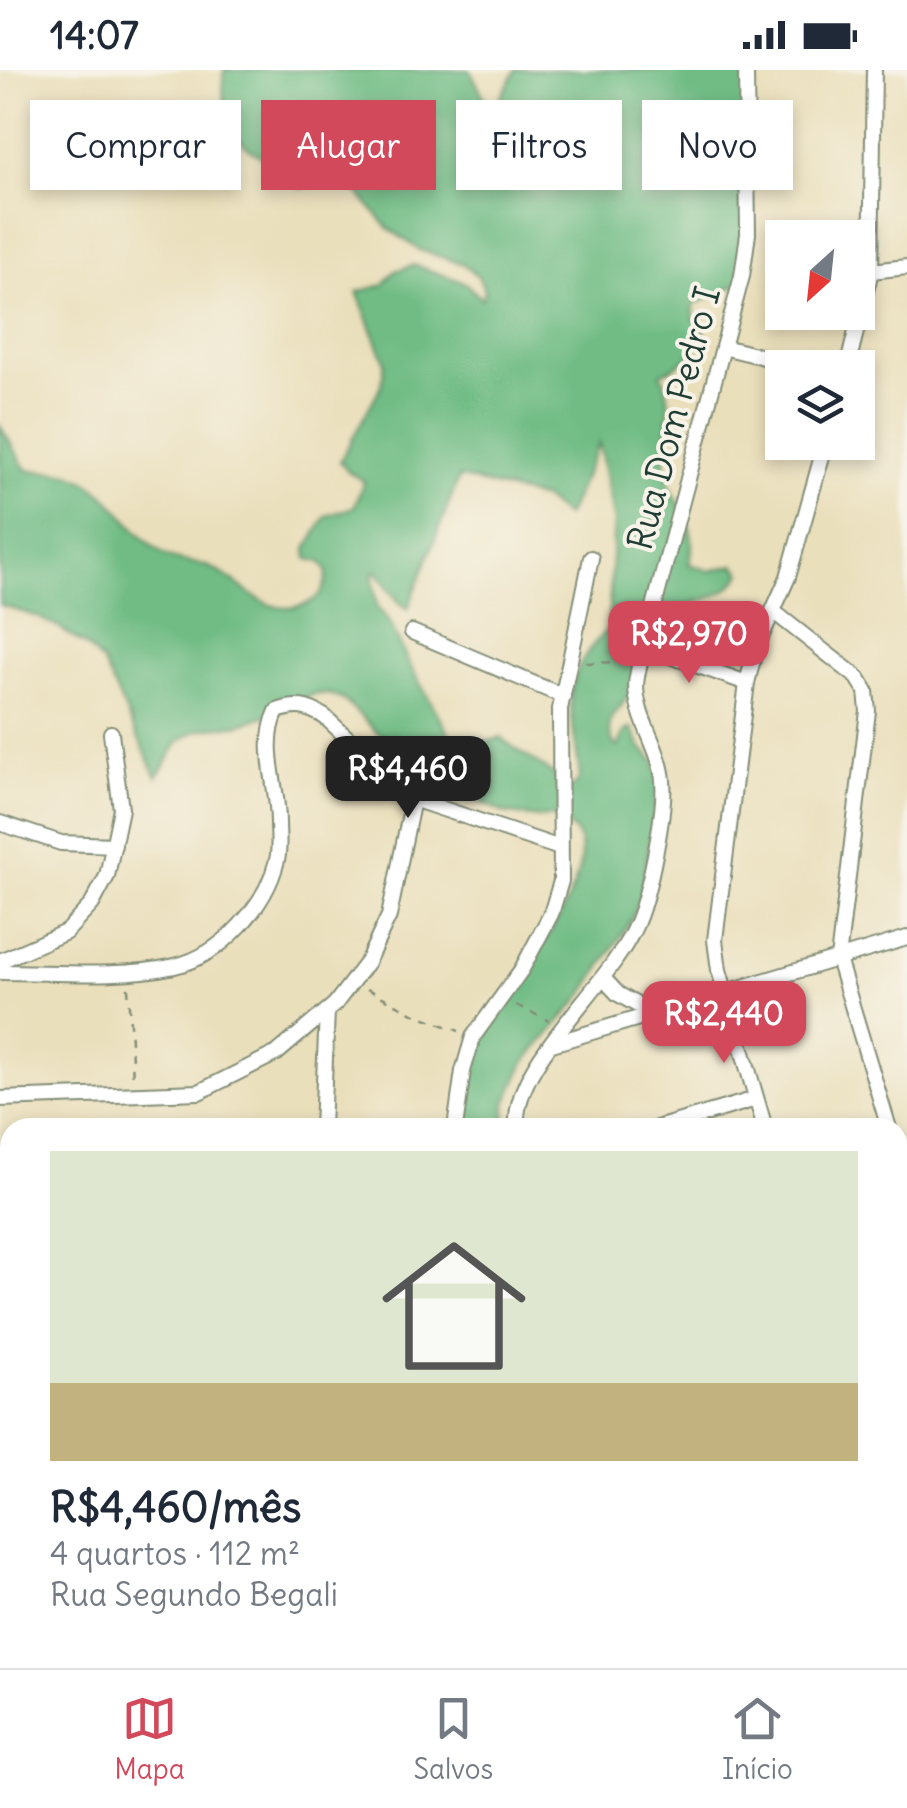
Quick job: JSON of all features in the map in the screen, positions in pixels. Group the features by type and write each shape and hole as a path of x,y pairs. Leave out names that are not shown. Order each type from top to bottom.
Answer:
{"street":[{"name":"Rua Dom Pedro I","path":"516,1118 522,1085 604,979 627,942 641,911 655,850 664,782 643,721 636,686 742,276 748,234 746,70"},
{"path":"872,220 874,70"},
{"path":"875,270 907,267"},
{"path":"723,347 765,357"},
{"path":"761,1118 726,992 716,940 747,683 755,651 788,578 821,460"},
{"path":"456,1118 473,1037 522,969 551,914 561,881 560,710 591,558"},
{"path":"774,612 858,678 866,691 868,711 838,959 886,1118"},
{"path":"412,632 564,696"},
{"path":"644,647 747,683"},
{"path":"0,972 128,971 178,965 212,948 240,926 262,894 277,860 278,797 268,750 268,729 277,711 295,705 311,708 325,717 412,799 560,848"},
{"path":"0,961 66,932 92,904 107,876 120,809 111,734"},
{"path":"0,1099 199,1092 277,1054 327,1011 367,962 389,916 412,799"},
{"path":"0,822 61,842 114,846"},
{"path":"551,1044 907,938"},
{"path":"604,979 618,994 653,1014"},
{"path":"322,1118 327,1011"},
{"path":"691,1118 756,1099"}],"path":[{"path":"587,663 628,662"},
{"path":"128,971 134,1094"},
{"path":"352,981 414,1014 473,1037"},
{"path":"502,999 564,1028"}],"green space":[{"path":"224,70 470,70 485,100 456,100 456,190 622,190 622,100 499,100 516,70 750,70 749,100 642,100 642,190 745,190 751,259 745,276 735,286 694,304 694,318 705,328 699,344 683,361 661,373 669,409 665,467 691,535 689,564 709,571 735,565 742,573 724,591 677,610 656,625 631,691 612,717 609,728 615,746 619,746 624,732 632,728 640,746 655,762 659,782 641,895 632,918 583,995 525,1062 506,1103 505,1118 466,1118 472,1060 486,1030 543,944 575,883 581,857 573,829 553,816 504,813 417,769 401,745 378,733 344,700 329,694 314,694 281,711 241,724 197,730 179,741 157,777 102,662 59,628 0,605 0,426 27,470 61,472 80,478 165,555 209,567 276,607 289,608 314,600 324,588 327,571 321,562 308,559 307,549 326,516 354,507 364,481 340,461 381,386 385,362 357,292 383,285 395,271 414,265 464,282 482,299 485,291 478,276 463,264 420,250 389,229 356,190 436,190 436,100 261,100 261,156 242,142 241,100 224,100","holes":["599,443 614,522 608,629 580,665 571,698 580,777 569,788 501,738 462,747 455,744 377,606 372,574 376,571 408,609 459,477 544,499 566,517"]}]}
